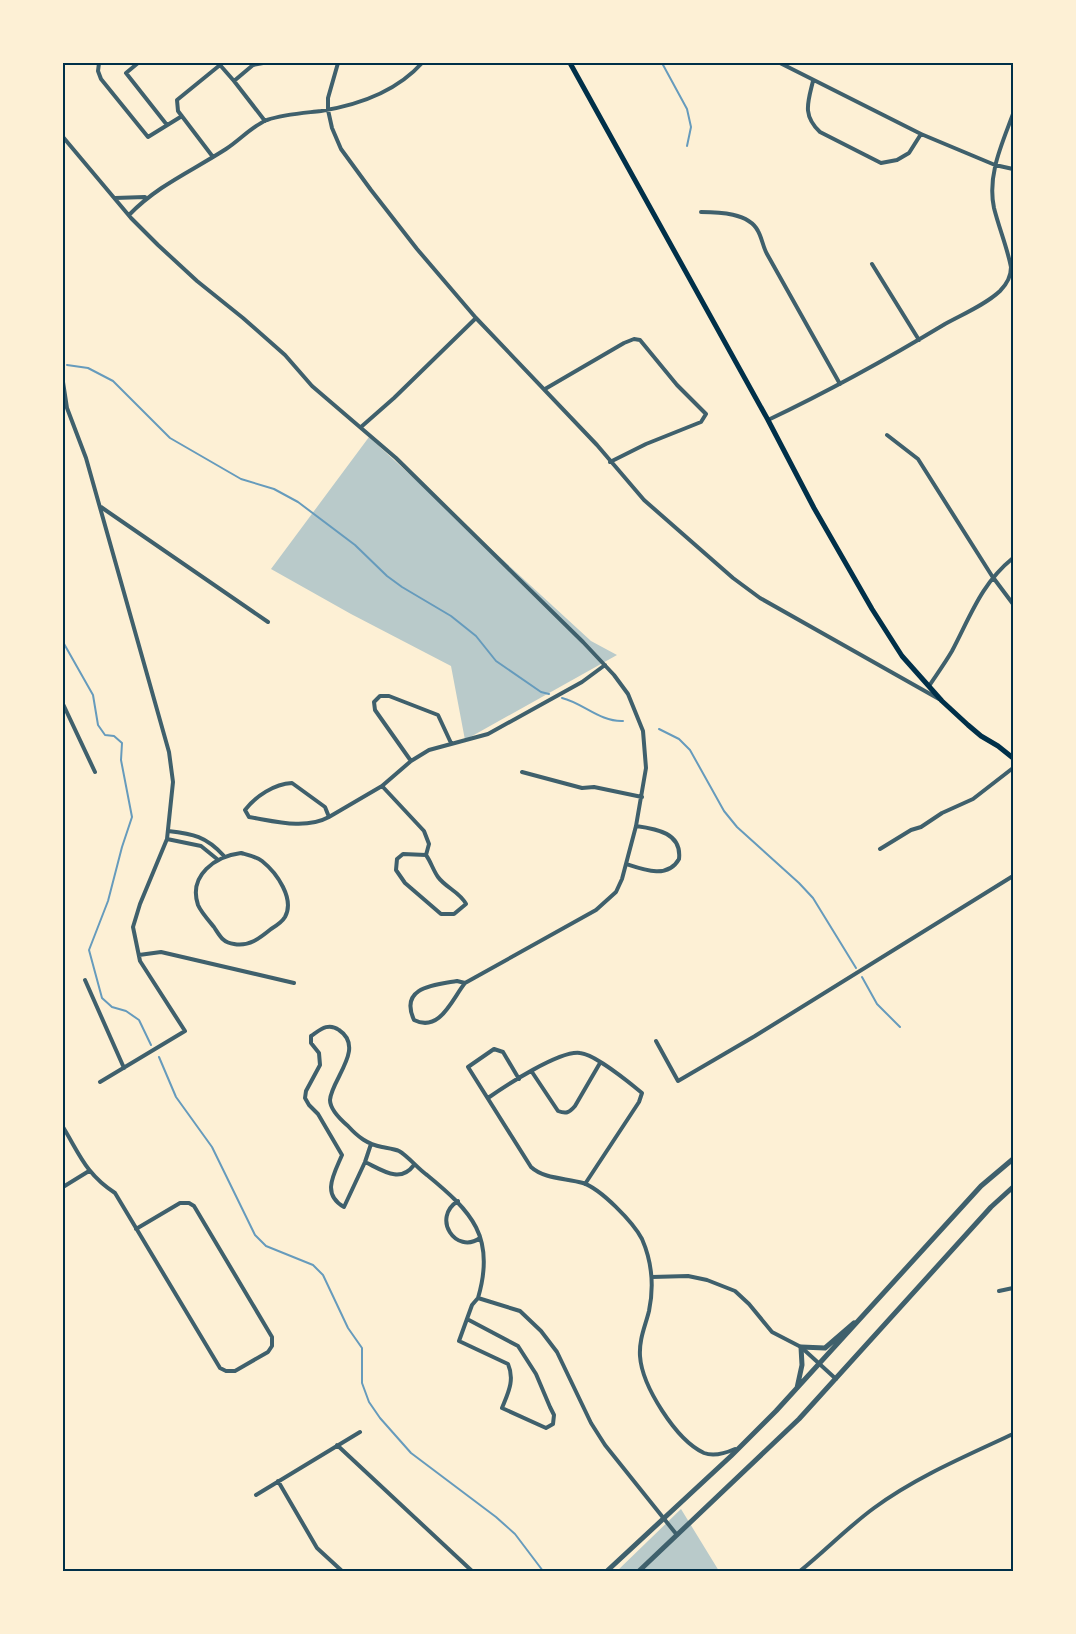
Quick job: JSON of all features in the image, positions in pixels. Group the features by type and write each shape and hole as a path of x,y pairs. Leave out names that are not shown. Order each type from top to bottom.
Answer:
{"main road":[{"path":"570,63 768,420 814,508 872,609 902,656 942,701 981,736 1013,758"}],"street":[{"path":"99,63 98,71 101,79 148,137 182,116"},
{"path":"138,63 126,72 167,125"},
{"path":"234,81 253,65 262,63"},
{"path":"338,63 330,86 328,110 332,128 341,149 417,249 476,318 597,445 644,500 733,578 760,598 942,701"},
{"path":"129,215 146,197 213,157 265,121 277,117 328,110 361,100 395,87 422,63"},
{"path":"780,63 921,134 994,165 1013,169"},
{"path":"213,157 178,111 177,100 221,64 265,121"},
{"path":"813,81 807,107 812,125 820,132 881,163 897,160 909,153 921,134"},
{"path":"768,420 840,384 999,292 1008,279 1011,267 993,199 994,165 1013,114"},
{"path":"63,137 129,215 197,281 285,355 312,386 361,427 441,501 485,548 604,665 628,694 643,731 646,768 636,826 616,892 596,910 465,983 448,1009 435,1021 427,1023 414,1020 410,999 421,990 437,984 457,981 465,983"},
{"path":"115,198 146,197"},
{"path":"701,212 718,212 750,220 759,232 767,254 840,384"},
{"path":"872,264 919,340"},
{"path":"361,427 476,318"},
{"path":"545,389 634,339 640,340 684,393 706,414 701,422 646,444 610,462"},
{"path":"63,382 67,408 86,458 169,752 173,782 168,839 140,904 133,927 140,961 185,1031 100,1082"},
{"path":"887,435 918,459 992,576 1013,604"},
{"path":"100,506 268,622"},
{"path":"929,686 951,652 992,576 1013,558"},
{"path":"329,817 325,807 292,783 281,784 252,801 245,810 249,817 289,823 318,823 329,817 382,786 411,761 433,748 488,734 582,682 604,665"},
{"path":"411,761 375,710 374,702 380,696 389,696 438,715 451,743"},
{"path":"63,704 95,772"},
{"path":"880,849 942,813 973,800 1013,768"},
{"path":"522,772 582,788 594,787 642,797"},
{"path":"382,786 424,831 429,844 426,855 437,875 462,897 466,904 454,914 441,914 405,883 396,870 397,859 403,854 426,855"},
{"path":"626,864 664,872 671,870 679,859 679,846 671,835 636,826"},
{"path":"168,831 191,834 204,839 214,845 224,856"},
{"path":"168,839 201,846 217,859"},
{"path":"241,852 261,860 275,873 285,892 288,910 283,920 251,943 236,945 224,941 198,905 196,891 201,873 217,859 241,852"},
{"path":"656,1041 678,1081 1013,876"},
{"path":"139,955 161,952 294,983"},
{"path":"85,980 124,1068"},
{"path":"371,1144 344,1207 334,1199 330,1185 342,1155 318,1114 305,1098 320,1065 319,1053 311,1043 311,1036 321,1028 333,1027 340,1030 349,1047 349,1055 331,1097 332,1108 364,1142 399,1151 458,1201 472,1218 480,1238 485,1266 478,1298 472,1305 459,1341 508,1364 512,1373 511,1382 502,1408 546,1428 553,1424 554,1415 536,1374 518,1346 467,1319"},
{"path":"519,1079 503,1052 495,1049 468,1067 535,1172 585,1184 603,1195 631,1223 641,1239 652,1277 649,1312 639,1342 642,1367 650,1387 668,1419 681,1435 704,1453 726,1453 739,1448"},
{"path":"488,1098 560,1057 580,1053 600,1063 642,1093 639,1102 585,1184"},
{"path":"532,1072 558,1111 564,1114 570,1112 575,1106 600,1063"},
{"path":"63,1127 89,1171 98,1182 115,1193 136,1228 220,1368 235,1371 268,1352 272,1346 272,1336 194,1206 189,1203 180,1203 136,1228"},
{"path":"607,1571 739,1448 796,1390 981,1186 1013,1159"},
{"path":"365,1162 395,1175 407,1173 414,1165"},
{"path":"63,1187 89,1171"},
{"path":"639,1571 773,1446 836,1380 992,1207 1013,1187"},
{"path":"458,1201 447,1213 448,1230 464,1242 472,1242 480,1238"},
{"path":"652,1277 688,1276 707,1280 735,1292 749,1304 772,1332 801,1347 836,1380"},
{"path":"999,1291 1013,1288"},
{"path":"478,1298 520,1311 541,1331 557,1352 591,1423 605,1445 678,1536"},
{"path":"801,1347 825,1348 873,1306"},
{"path":"796,1390 802,1365 801,1347"},
{"path":"256,1495 360,1432"},
{"path":"800,1571 873,1509 895,1494 922,1478 1013,1434"},
{"path":"337,1445 472,1571"},
{"path":"278,1481 317,1548 342,1571"}],"shaded area":[{"path":"369,437 591,641 617,655 465,740 451,666 271,569"},
{"path":"681,1509 719,1571 617,1571"}],"waterway":[{"path":"662,63 687,109 691,127 687,146"},
{"path":"67,365 88,368 113,381 170,438 241,479 274,489 298,502 355,545 387,576 451,616 476,636 496,661 541,692 549,694"},
{"path":"63,642 93,695 98,725 105,735 114,736 122,743 121,760 132,817 108,901 89,950 102,998 112,1007 126,1011 139,1020 151,1045"},
{"path":"562,698 607,719 623,721"},
{"path":"659,729 679,739 690,750 724,811 737,827 813,898 856,968"},
{"path":"862,977 877,1004 900,1027"},
{"path":"159,1057 176,1097 212,1147 255,1235 266,1246 313,1265 323,1275 348,1328 362,1348 362,1383 369,1402 380,1418 411,1453 515,1534 543,1571"}]}
